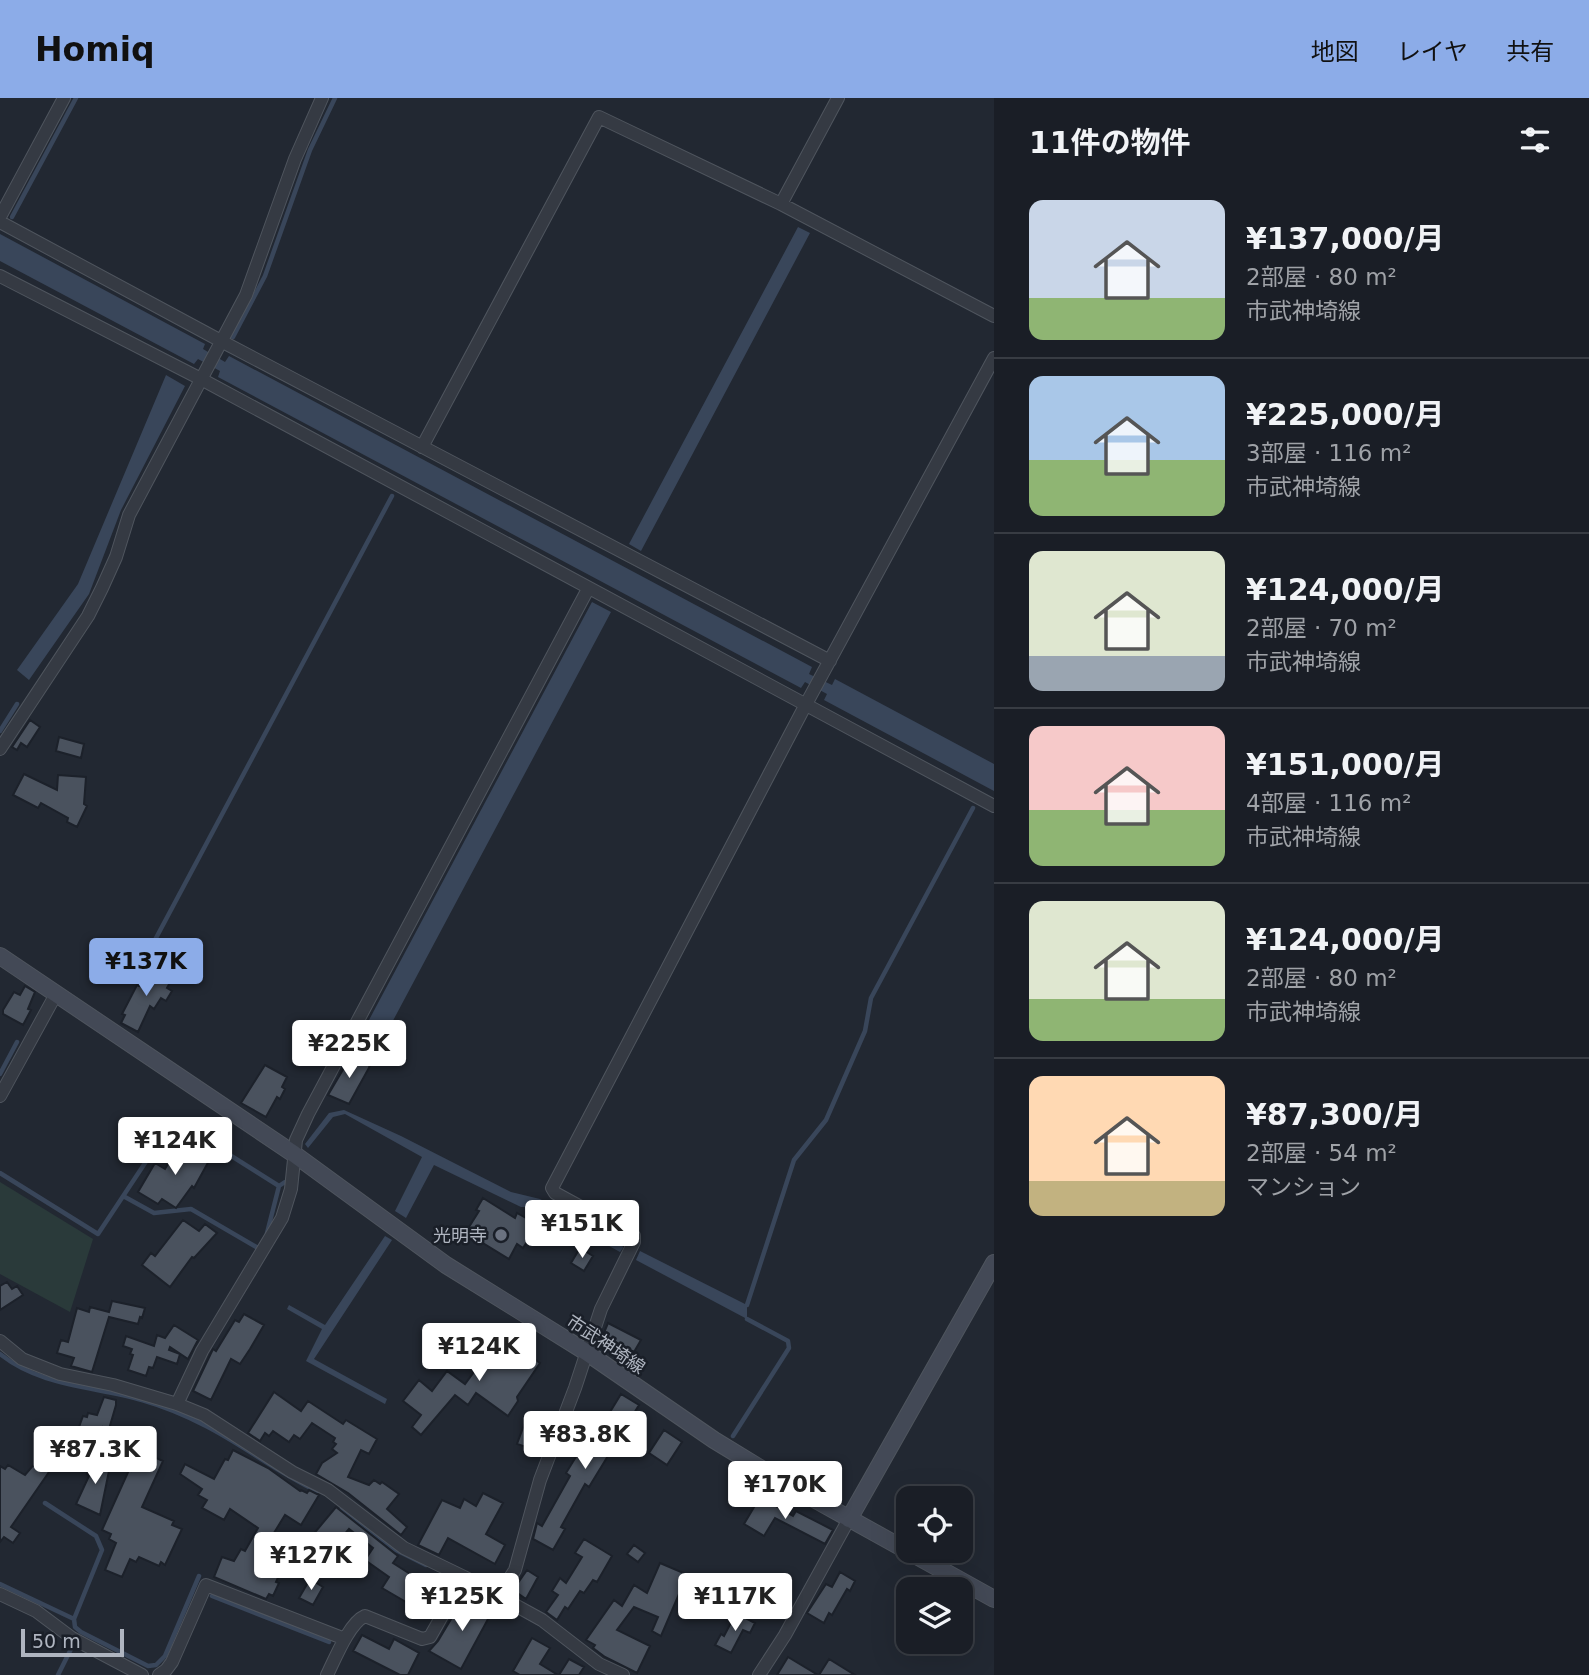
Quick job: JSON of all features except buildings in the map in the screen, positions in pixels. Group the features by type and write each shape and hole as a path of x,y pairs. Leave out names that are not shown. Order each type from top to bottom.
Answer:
{"main road":[{"name":"市武神埼線","path":"0,956 294,1154 446,1265 586,1352 715,1440 778,1479 994,1600"},
{"path":"849,1519 994,1264"}],"street":[{"path":"64,98 0,219 221,341 830,661"},
{"path":"0,749 88,616 116,557 130,515 246,295 295,159 322,98"},
{"path":"781,204 838,98"},
{"path":"422,447 599,117 781,204 994,316"},
{"path":"0,276 201,379 994,806"},
{"path":"499,1595 515,1570 540,1480 601,1309 634,1242 634,1236 555,1193 552,1188 818,683 994,358"},
{"path":"177,1404 202,1351 282,1219 291,1189 296,1140 308,1114 588,589"},
{"path":"0,1096 56,995"},
{"path":"0,1341 22,1359 60,1374 113,1385 204,1415 292,1472 328,1490 404,1548 461,1582 499,1595 542,1620 599,1664 623,1675"},
{"path":"758,1675 785,1635 849,1519"},
{"path":"327,1675 345,1639 359,1619 365,1616 422,1639 430,1637 461,1582"},
{"path":"159,1675 166,1671 172,1662 206,1585 345,1639"},
{"path":"0,1594 36,1611 72,1638 142,1675"}],"shaded area":[{"path":"0,1182 93,1239 70,1312 0,1274"}],"water":[{"path":"798,227 810,233 641,551 629,544"},
{"path":"0,234 205,344 203,349 225,362 229,356 812,667 809,674 832,685 835,679 994,764 994,791 824,700 827,694 805,682 801,688 218,377 220,371 198,359 194,364 0,261"},
{"path":"166,375 185,386 121,510 89,594 29,680 17,670 78,584"},
{"path":"592,602 611,612 380,1045 361,1035"},
{"path":"344,1110 511,1192 540,1199 622,1243 623,1248 620,1252 538,1207 521,1207 434,1165 406,1218 395,1211 422,1157 345,1114 333,1117 308,1148 305,1144 329,1113"},
{"path":"385,1236 392,1240 314,1359 387,1399 385,1404 306,1361 322,1329 287,1309 289,1305 325,1325"},
{"path":"640,1251 747,1305 747,1319 636,1260"}],"waterway":[{"path":"12,217 76,98"},
{"path":"233,337 265,276 310,150 335,98"},
{"path":"148,953 392,496"},
{"path":"0,731 17,704"},
{"path":"747,1305 794,1160 826,1120 865,1031 871,998 973,808"},
{"path":"0,1074 17,1042"},
{"path":"158,1146 179,1123 279,1186 285,1182"},
{"path":"0,1173 98,1234 149,1157"},
{"path":"267,1233 279,1186"},
{"path":"125,1197 154,1213 191,1209 258,1248"},
{"path":"733,1436 789,1348 788,1341 747,1319"},
{"path":"0,1354 16,1365 50,1379 124,1395 183,1415 317,1491"},
{"path":"45,1503 96,1536 102,1550 74,1619"},
{"path":"342,1508 396,1550 426,1565"},
{"path":"0,1584 74,1619 75,1627 81,1632 148,1666 156,1665 165,1656 199,1576"},
{"path":"212,1596 329,1642"},
{"path":"58,1675 71,1649"}],"place":[{"name":"光明寺","path":"501,1235"}]}
